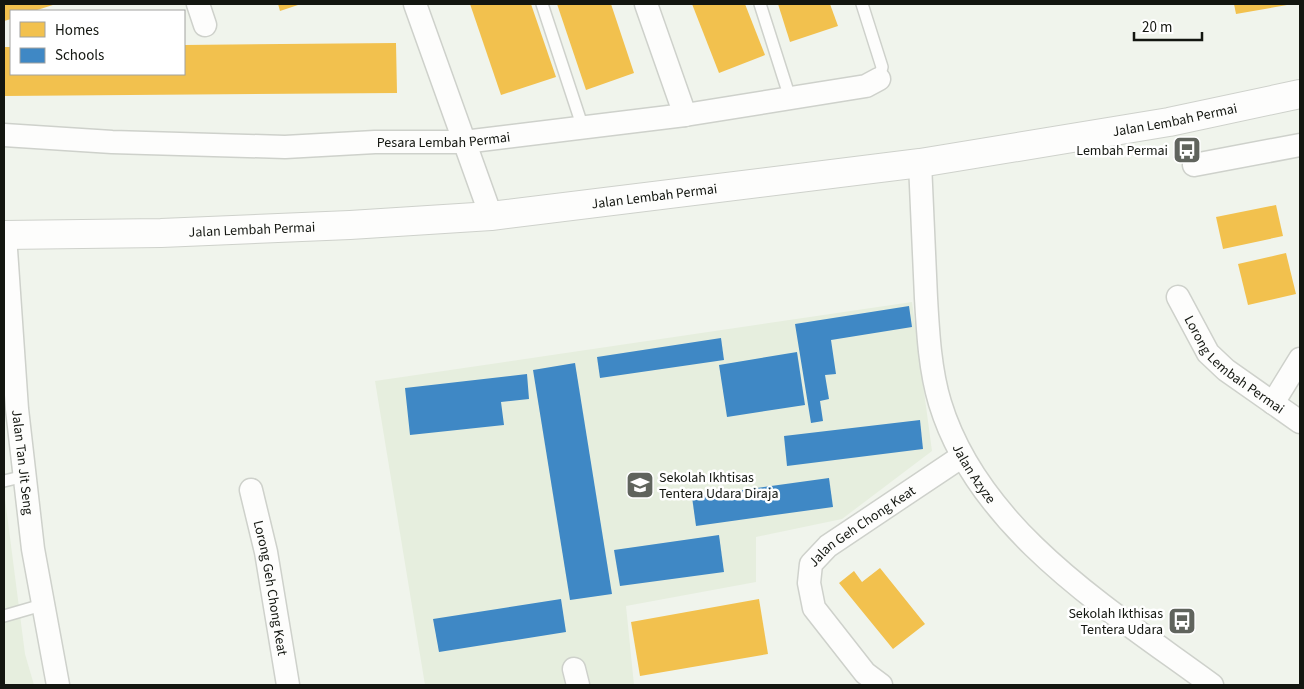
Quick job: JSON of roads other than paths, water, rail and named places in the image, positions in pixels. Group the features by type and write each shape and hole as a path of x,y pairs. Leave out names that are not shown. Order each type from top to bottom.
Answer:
{"main road":[{"name":"Jalan Lembah Permai","path":"4,235 191,232 491,216 920,163 1169,122 1300,94"}],"street":[{"path":"198,4 205,25"},
{"path":"414,4 491,216"},
{"path":"646,4 685,115"},
{"name":"Pesara Lembah Permai","path":"4,135 112,142 285,147 375,142 464,142 685,115 866,86 879,79"},
{"path":"1194,165 1300,145"},
{"name":"Jalan Azyze","path":"920,163 929,343 940,402 961,457 987,496 1023,535 1080,588 1212,685"},
{"name":"Jalan Tan Jit Seng","path":"4,235 17,409 14,478 58,685"},
{"name":"Lorong Lembah Permai","path":"1178,297 1208,353 1226,370 1300,422"},
{"path":"1273,403 1300,359"},
{"name":"Jalan Geh Chong Keat","path":"867,681 814,608 809,583 811,564 828,546 961,457"},
{"name":"Lorong Geh Chong Keat","path":"251,490 266,552 288,685"}],"lane":[{"path":"542,4 583,128"},
{"path":"760,4 790,98"},
{"path":"862,4 882,67 879,79"},
{"path":"4,616 42,605"}],"place":[{"name":"Lembah Permai","path":"1187,150"},
{"name":"Sekolah Ikhtisas Tentera Udara Diraja","path":"640,485"},
{"name":"Sekolah Ikthisas Tentera Udara","path":"1182,621"}]}
